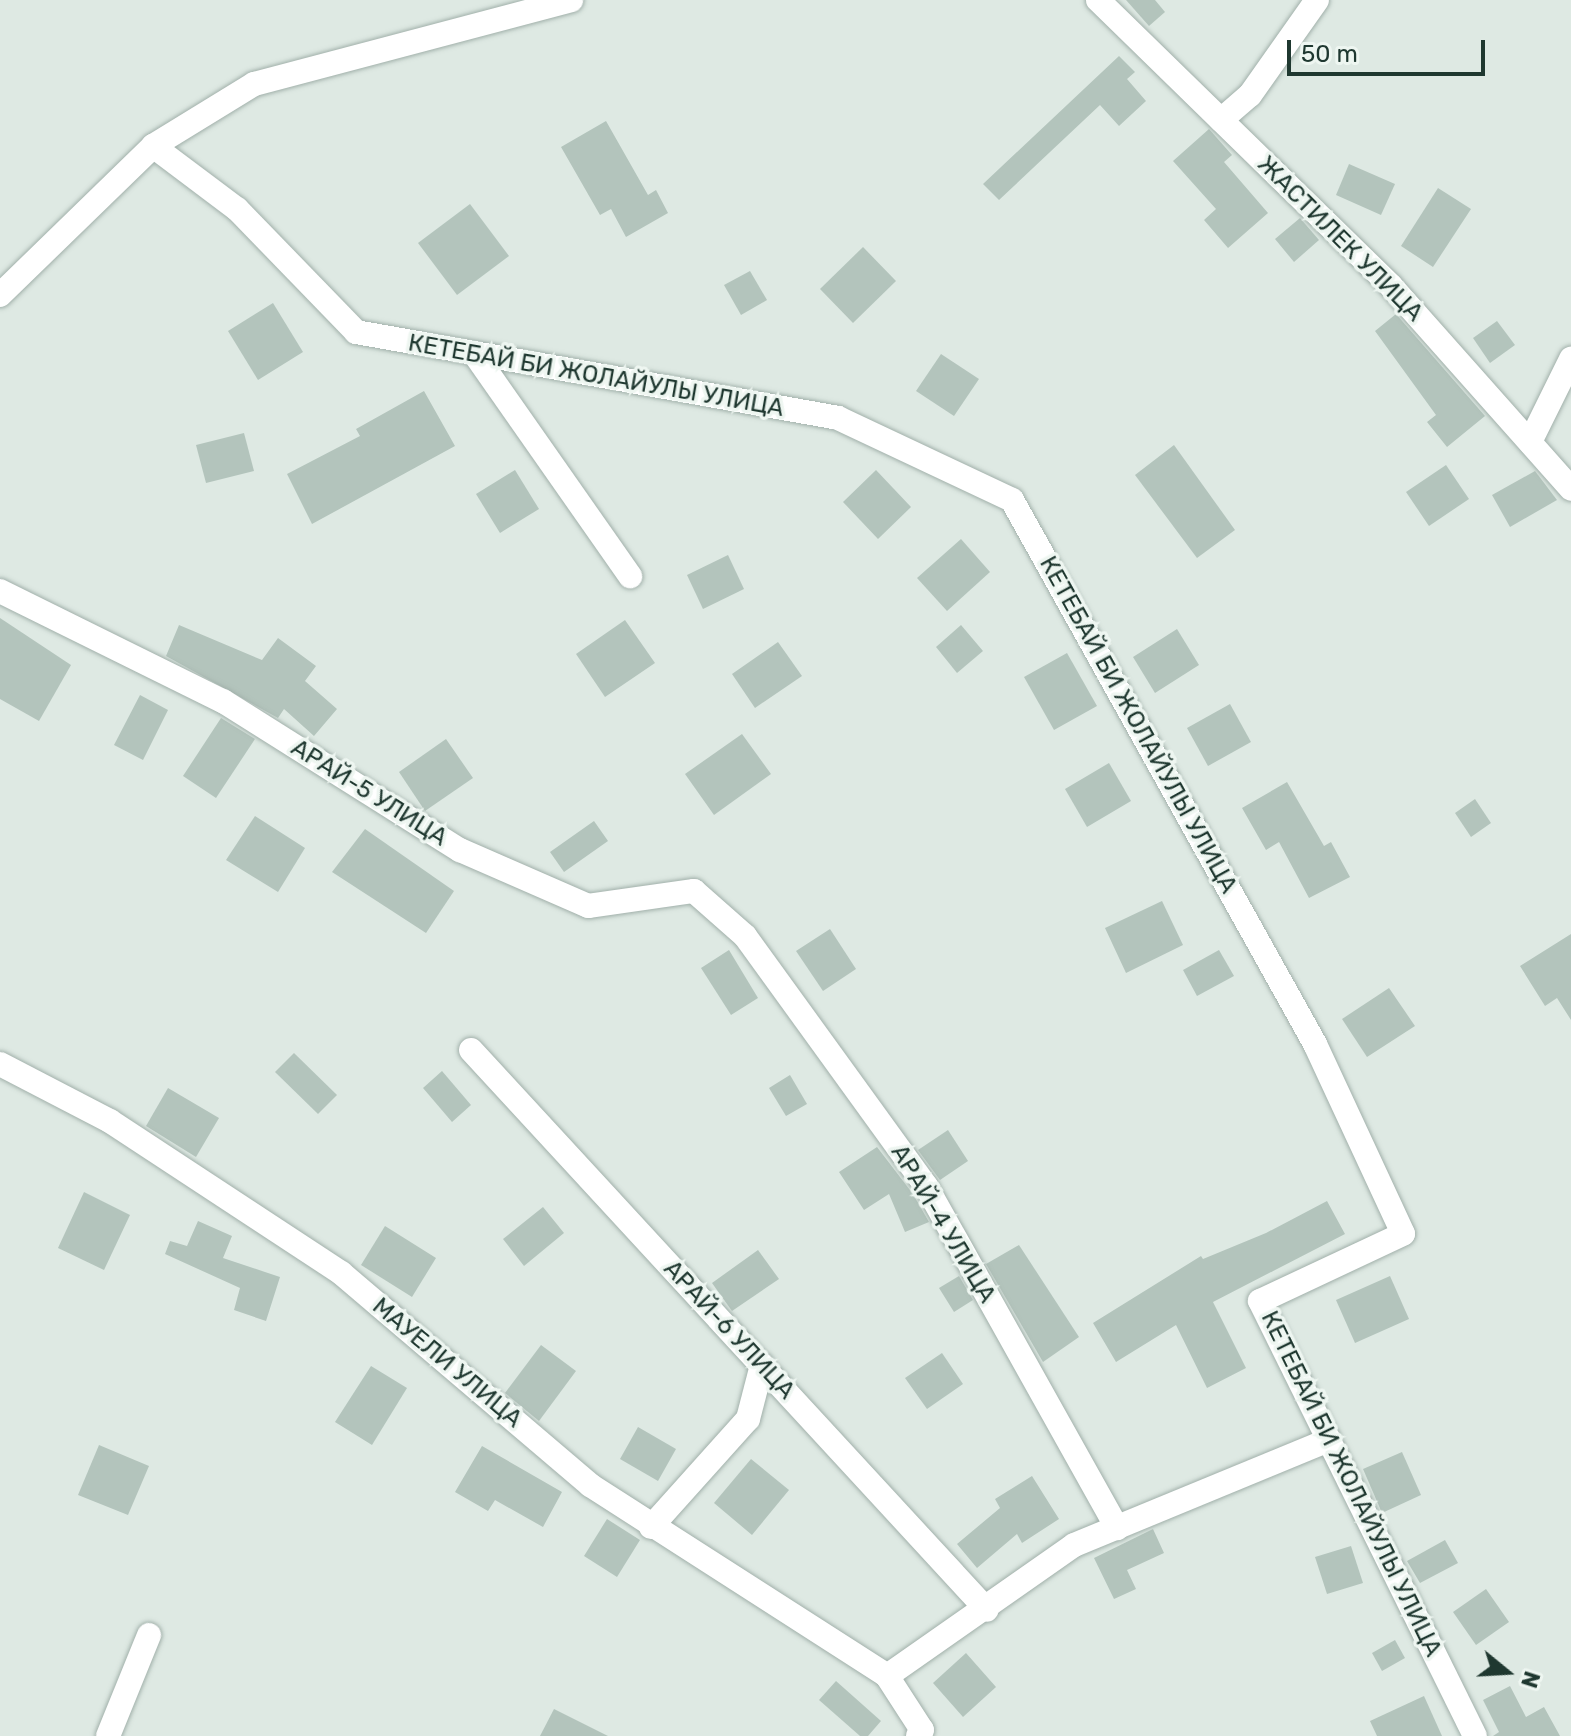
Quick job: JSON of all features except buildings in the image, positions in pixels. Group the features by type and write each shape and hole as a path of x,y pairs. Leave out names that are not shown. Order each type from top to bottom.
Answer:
{"street":[{"path":"0,295 153,146 254,84 571,0"},
{"name":"ЖАСТИЛЕК УЛИЦА","path":"1098,0 1391,286 1571,489"},
{"path":"1221,120 1250,95 1317,0"},
{"name":"КЕТЕБАЙ БИ ЖОЛАЙУЛЫ УЛИЦА","path":"153,146 237,209 356,332 476,356 838,418 1012,500 1315,1044 1403,1234 1260,1301 1475,1736"},
{"path":"476,356 630,576"},
{"path":"1530,442 1571,359"},
{"name":"АРАЙ-5 УЛИЦА","path":"0,591 223,701 460,850 588,906 694,891 745,936"},
{"name":"АРАЙ-4 УЛИЦА","path":"745,936 926,1186 1117,1528"},
{"name":"АРАЙ-6 УЛИЦА","path":"471,1050 987,1610"},
{"name":"МАУЕЛИ УЛИЦА","path":"0,1064 110,1121 341,1273 590,1485 887,1676"},
{"path":"651,1527 748,1419 762,1365"},
{"path":"918,1736 922,1730 887,1676 987,1610 1074,1545 1329,1440"},
{"path":"108,1736 149,1635"}]}
